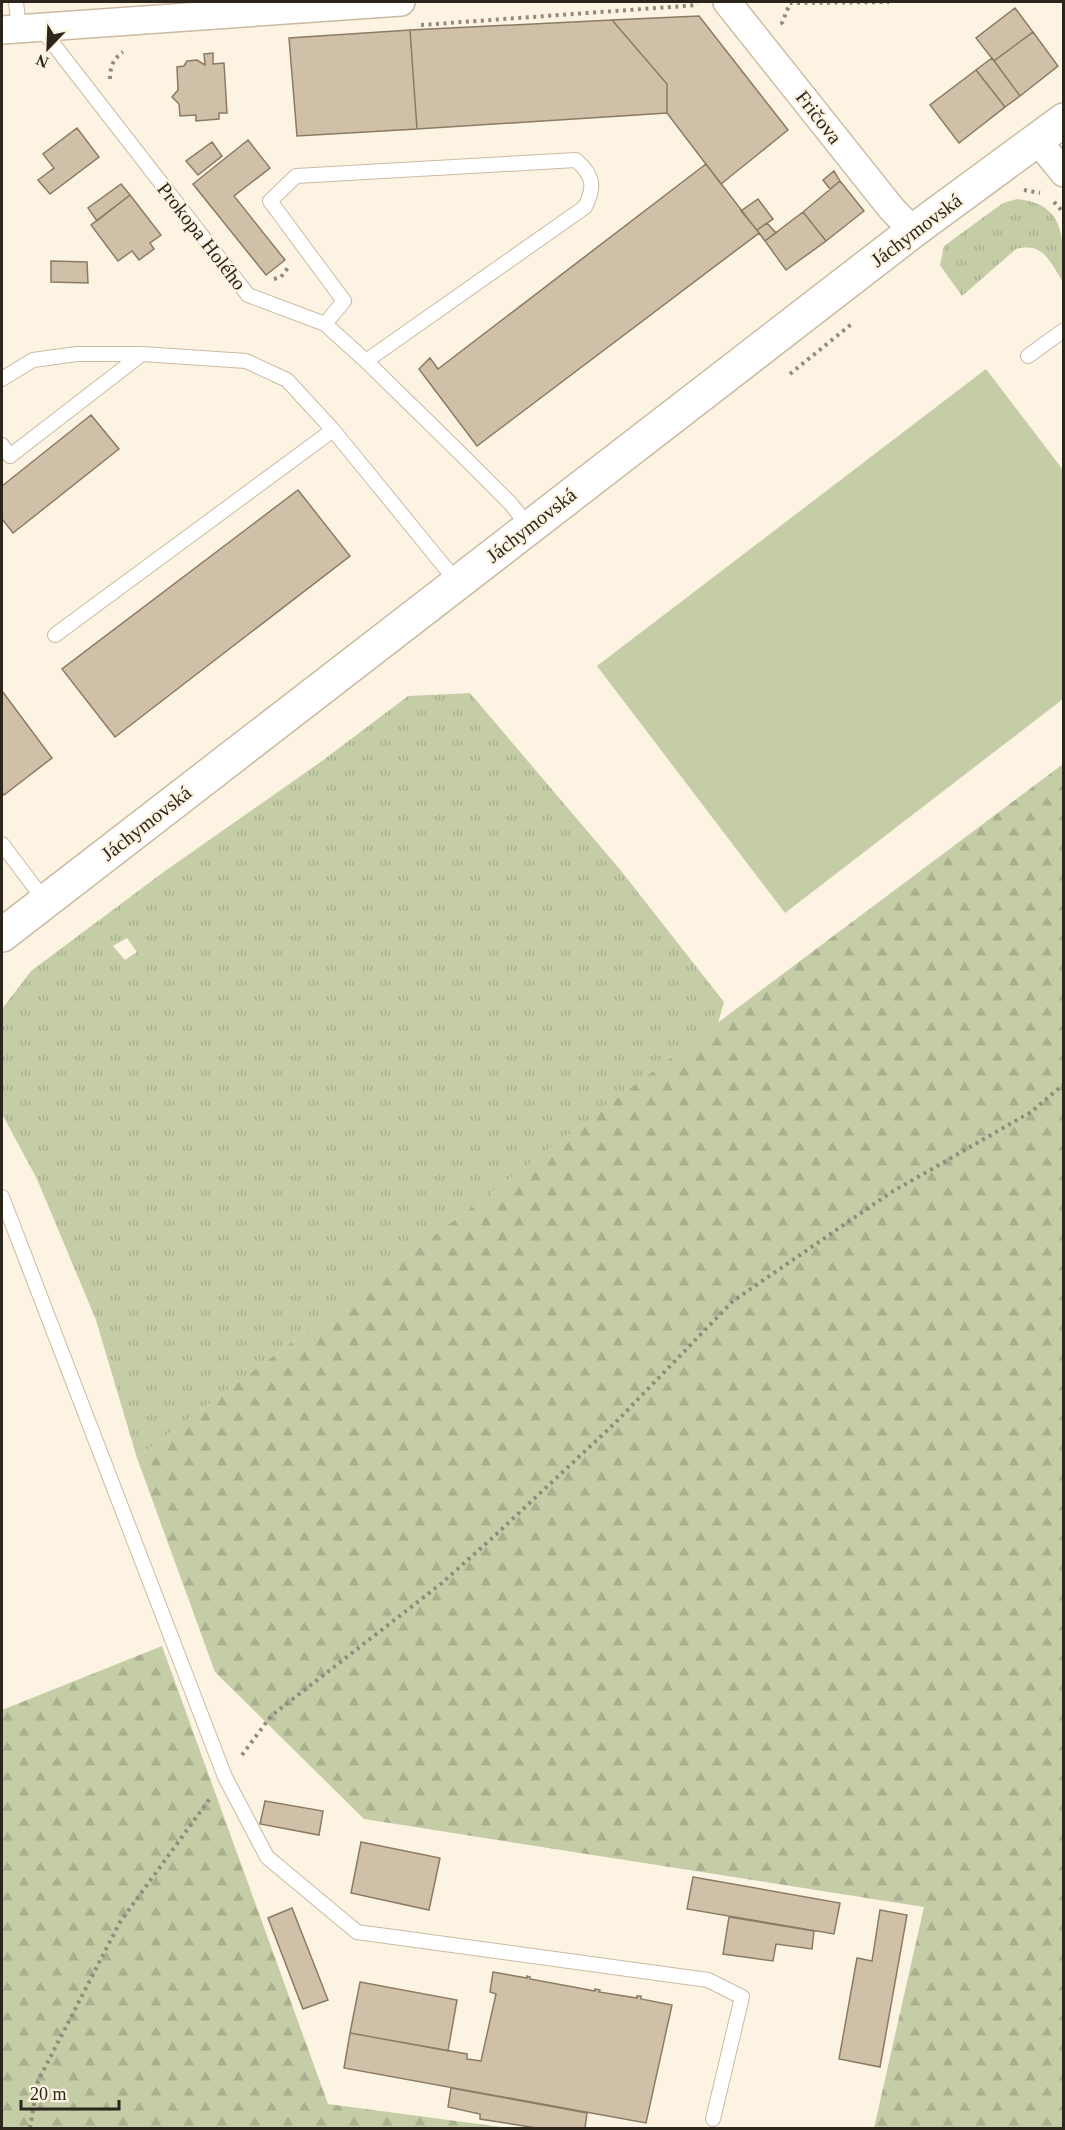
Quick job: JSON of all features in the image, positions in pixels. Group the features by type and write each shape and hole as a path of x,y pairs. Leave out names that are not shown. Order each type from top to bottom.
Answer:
{"street":[{"name":"Fričova","path":"718,3 891,208 914,231"},
{"path":"20,28 405,14"},
{"name":"Jáchymovská","path":"2,935 914,231 1064,120"},
{"path":"1037,140 1064,173"}],"lane":[{"path":"16,2 20,28"},
{"name":"Prokopa Holého","path":"20,28 248,295 325,324 366,361 511,504 529,527"},
{"path":"325,324 344,301 270,201 296,176 576,160 586,169 591,180 592,193 585,207 366,361"},
{"path":"1028,356 1064,330"},
{"path":"2,379 33,360 77,354 142,354 246,361 287,380 333,430 457,582"},
{"path":"2,445 10,456 142,354"},
{"path":"55,635 333,430"},
{"path":"2,844 45,902"},
{"path":"2,1197 225,1777 267,1857 357,1932 708,1980 742,1997 713,2119"}],"path":[{"path":"789,32 782,23 790,3 889,2"},
{"path":"405,14 718,3"},
{"path":"110,83 110,70 115,58 129,47"},
{"path":"269,281 281,277 291,262"},
{"path":"30,2128 38,2081 120,1922 271,1716 442,1583 481,1548 614,1424 733,1301 890,1193 1031,1112 1064,1084"}],"green space":[{"path":"1017,199 1033,202 1053,215 1062,237 1063,282 1050,261 1040,251 1033,248 1016,249 962,296 940,265 944,246 1003,203"},
{"path":"986,369 1063,470 1063,699 785,913 597,666"},
{"path":"470,693 622,872 724,1002 718,1023 137,1458 96,1320 37,1179 2,1114 2,1009 31,971 165,871 322,761 408,696","holes":["127,938 137,952 125,960 113,946"]},
{"path":"1063,764 1063,2128 874,2128 924,1907 364,1819 215,1672 137,1458"},
{"path":"162,1646 328,2104 509,2128 2,2128 2,1710"}],"building":[{"path":"1015,8 1033,32 994,61 976,38"},
{"path":"699,16 788,130 721,184 667,113 667,84 612,20"},
{"path":"612,20 667,84 667,113 417,129 410,30"},
{"path":"410,30 417,129 297,136 289,38"},
{"path":"1033,32 1058,66 1020,96 994,61"},
{"path":"213,53 213,64 224,63 227,113 219,113 219,119 196,121 196,115 180,116 179,104 172,97 178,90 177,67 184,66 187,61 197,60 205,65 204,54"},
{"path":"992,58 1020,96 1005,107 976,70"},
{"path":"976,70 1005,107 959,143 930,105"},
{"path":"77,128 99,157 50,194 38,180 54,168 43,154"},
{"path":"248,140 270,168 234,196 285,260 266,275 193,184"},
{"path":"212,142 222,156 198,175 186,161"},
{"path":"706,164 759,233 477,446 419,369 430,358 438,369"},
{"path":"834,171 840,181 830,189 823,180"},
{"path":"840,181 864,211 826,241 803,212"},
{"path":"121,184 130,195 97,221 88,208"},
{"path":"130,195 161,235 150,243 154,249 139,260 132,251 118,261 91,225"},
{"path":"758,199 773,219 757,230 741,211"},
{"path":"803,212 826,241 786,270 765,241"},
{"path":"767,223 776,233 765,241 757,230"},
{"path":"51,261 87,262 88,283 51,282"},
{"path":"91,415 119,449 13,533 2,519 2,486"},
{"path":"298,490 350,556 115,737 62,669"},
{"path":"2,691 52,758 4,795 2,792"},
{"path":"265,1801 323,1811 319,1835 260,1824"},
{"path":"361,1842 440,1858 429,1910 351,1893"},
{"path":"693,1877 840,1903 834,1934 687,1909"},
{"path":"292,1908 328,2000 303,2009 268,1918"},
{"path":"880,1910 907,1915 880,2067 839,2059 857,1958 872,1961"},
{"path":"729,1917 814,1931 812,1949 776,1944 773,1961 723,1954"},
{"path":"493,1972 527,1978 527,1976 530,1979 600,1990 599,1992 637,1998 641,1996 641,1999 672,2005 646,2123 344,2068 350,2033 467,2054 467,2059 481,2061 496,1994 490,1992"},
{"path":"360,1982 457,2000 448,2051 350,2033"},
{"path":"451,2088 587,2113 585,2128 537,2128 480,2119 480,2114 448,2107"}]}
